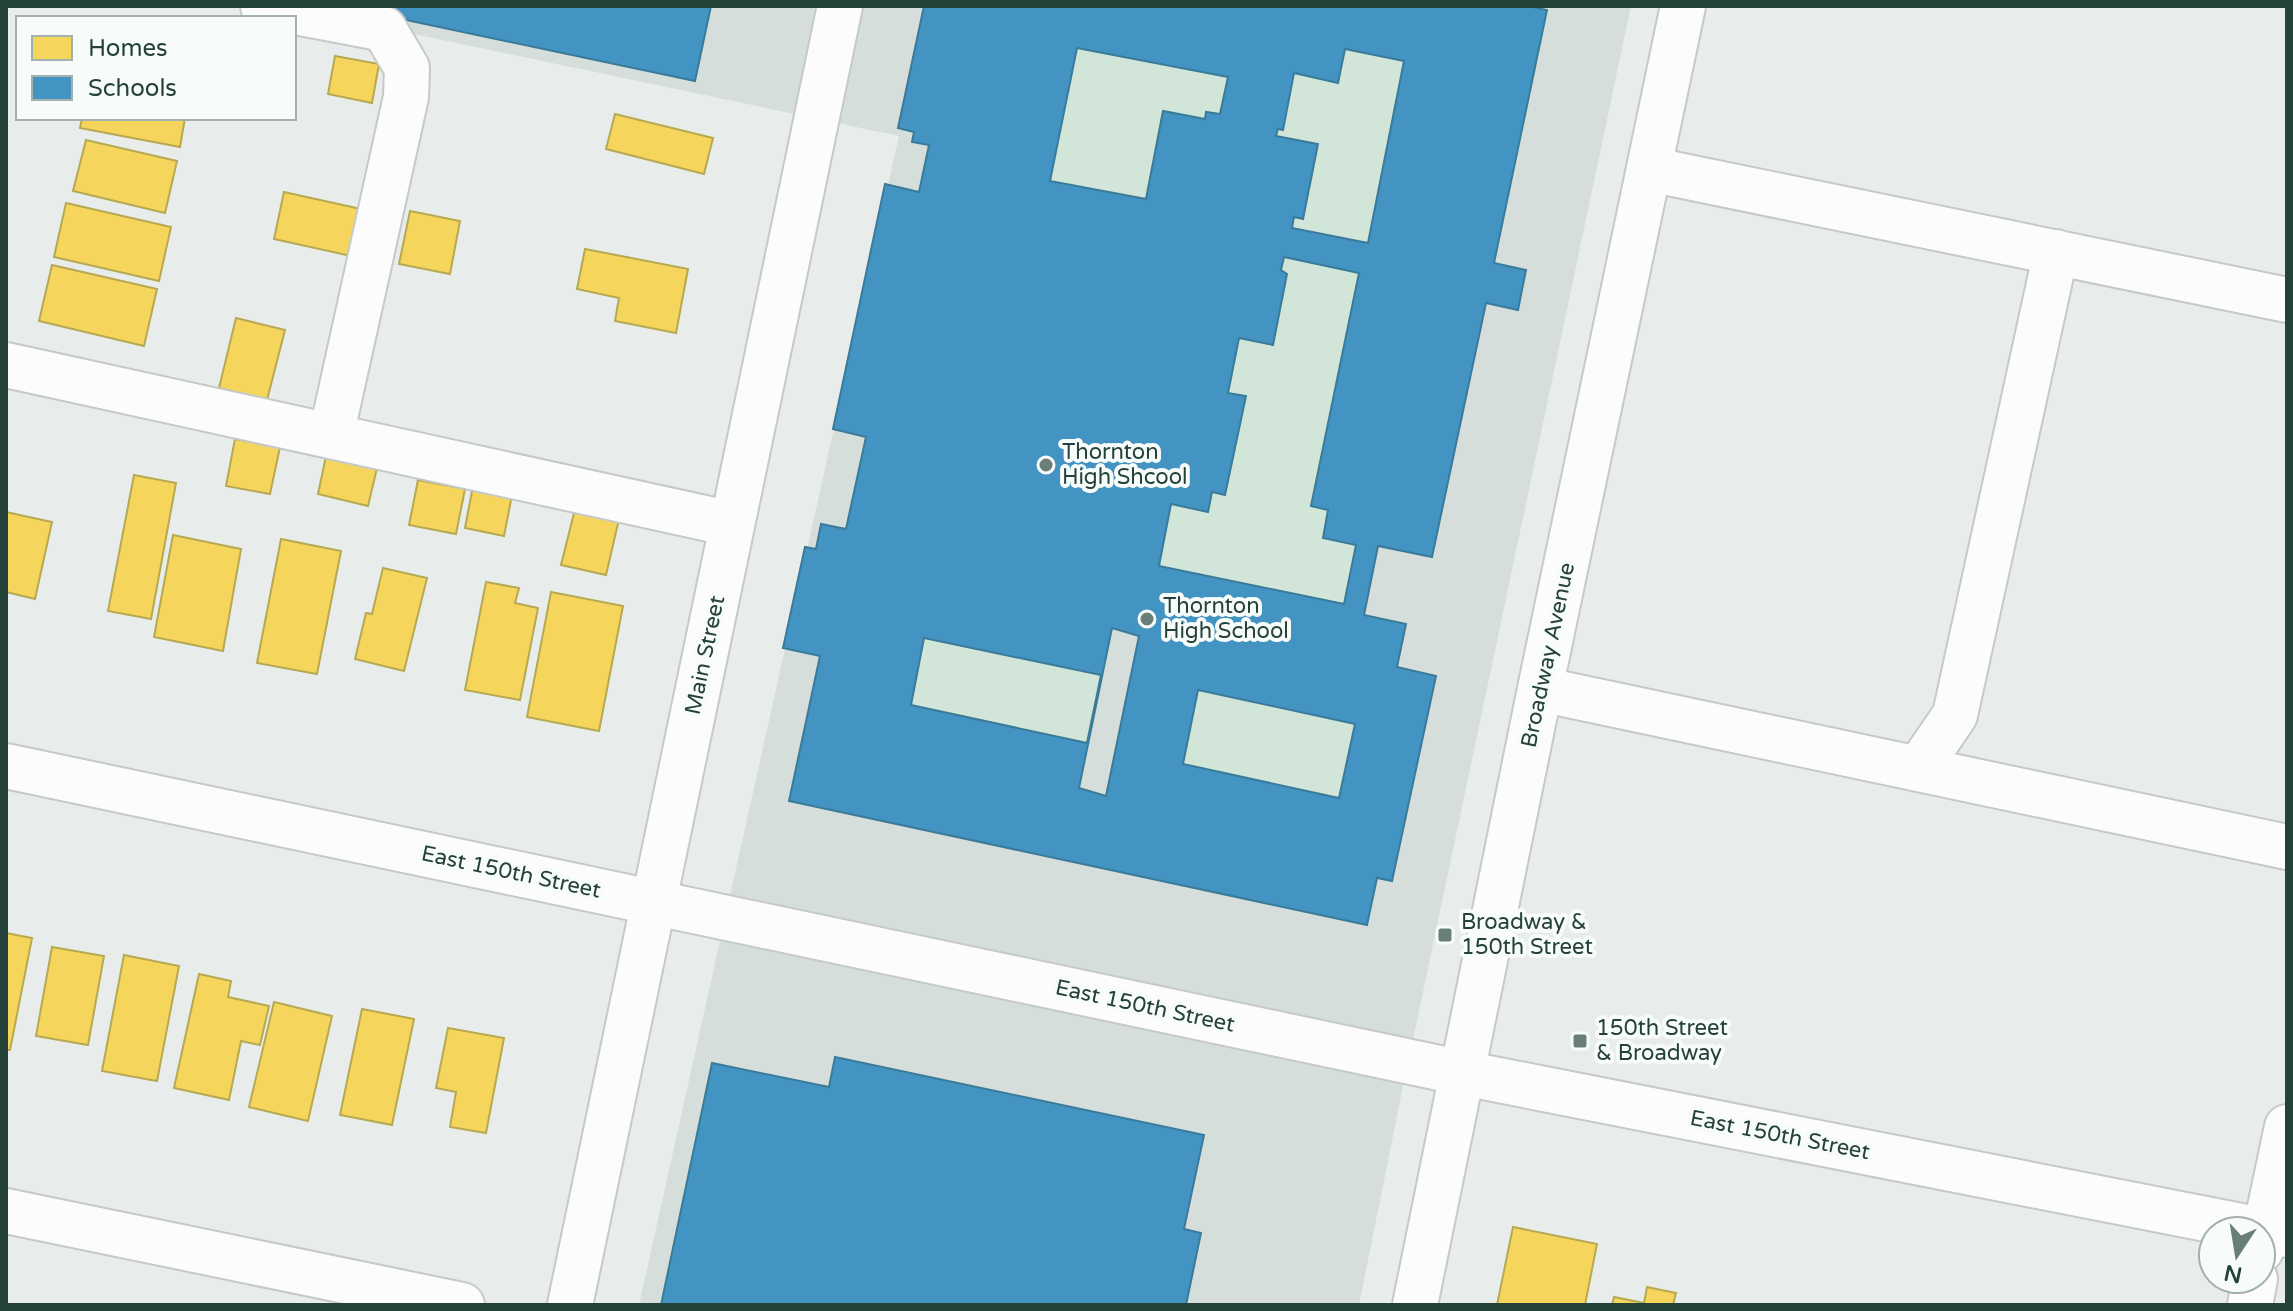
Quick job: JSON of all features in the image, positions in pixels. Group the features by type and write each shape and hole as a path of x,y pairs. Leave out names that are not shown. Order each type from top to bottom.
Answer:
{"street":[{"path":"263,6 384,29 407,68 406,97 331,436"},
{"name":"Main Street","path":"570,1305 840,6"},
{"name":"Broadway Avenue","path":"1415,1305 1683,6"},
{"path":"1649,169 2287,300"},
{"path":"1918,769 1955,715 2056,252"},
{"path":"6,365 732,524"},
{"path":"1540,689 2287,847"},
{"name":"East 150th Street","path":"6,766 1463,1073 2197,1223"},
{"path":"2274,1215 2287,1127"},
{"path":"6,1211 462,1305"}],"shaded area":[{"name":"Thornton High School","path":"281,6 1631,6 1359,1305 639,1305 899,136"}],"green space":[{"path":"1077,48 1228,77 1220,114 1207,112 1146,199 1050,181"},
{"path":"1345,49 1404,61 1368,243 1292,228 1294,217 1303,219 1318,145 1276,136 1278,129 1283,129 1294,73 1338,82"},
{"path":"1284,257 1359,273 1311,506 1328,510 1323,538 1356,545 1344,604 1159,566 1171,504 1208,512 1212,492 1225,495 1246,397 1228,393 1239,338 1273,345 1287,274 1281,270"},
{"path":"924,638 1101,675 1087,743 911,705"},
{"path":"1198,690 1355,724 1339,798 1183,764"}],"building: Homes":[{"path":"335,56 379,64 372,103 328,94"},
{"path":"615,114 713,138 704,174 606,149"},
{"path":"82,120 185,120 180,147 80,128"},
{"path":"86,140 177,161 165,213 73,191"},
{"path":"284,192 361,209 351,256 274,239"},
{"path":"66,203 171,227 159,281 54,257"},
{"path":"410,211 460,221 450,274 399,264"},
{"path":"585,249 688,269 676,333 615,321 619,298 577,289"},
{"path":"52,265 157,289 144,346 39,321"},
{"path":"236,318 285,330 267,400 219,388"},
{"path":"235,439 280,447 270,494 226,486"},
{"path":"326,456 377,468 368,506 318,494"},
{"path":"134,475 176,483 151,619 108,611"},
{"path":"418,480 465,489 456,534 409,525"},
{"path":"473,486 512,495 504,536 465,528"},
{"path":"575,509 619,519 606,575 561,565"},
{"path":"6,512 52,522 35,599 6,592"},
{"path":"173,535 241,549 223,651 154,637"},
{"path":"281,539 341,551 317,674 257,663"},
{"path":"383,568 427,578 404,671 355,659 366,613 372,614"},
{"path":"486,582 519,588 515,603 538,608 520,700 465,690"},
{"path":"551,592 623,606 599,731 527,717"},
{"path":"6,933 32,938 10,1050 6,1050"},
{"path":"52,947 104,956 88,1045 36,1036"},
{"path":"124,955 179,966 157,1081 102,1071"},
{"path":"199,974 231,981 228,997 269,1006 260,1045 241,1041 229,1100 174,1088"},
{"path":"274,1002 332,1016 308,1121 249,1107"},
{"path":"362,1009 414,1019 392,1125 340,1115"},
{"path":"448,1028 504,1038 486,1133 450,1127 456,1092 436,1088"},
{"path":"1513,1227 1597,1244 1585,1305 1497,1305"},
{"path":"1647,1287 1676,1293 1673,1305 1612,1305 1614,1297 1644,1303"}],"building: Schools":[{"path":"340,6 711,6 695,81"},
{"name":"Thornton High Shcool","path":"924,6 1528,6 1547,10 1494,263 1526,270 1518,310 1486,303 1432,557 1378,546 1364,615 1406,624 1397,667 1436,676 1392,881 1377,878 1367,925 789,801 820,656 783,648 805,547 816,549 821,524 846,529 866,437 833,429 885,184 919,192 929,145 912,142 914,132 898,128","holes":["1077,48 1228,77 1220,114 1206,112 1205,119 1163,111 1146,199 1050,181","1345,49 1404,61 1368,243 1292,228 1294,217 1303,219 1318,144 1276,136 1278,129 1283,130 1294,73 1338,83","1284,257 1359,273 1311,506 1328,510 1323,538 1356,545 1344,604 1159,566 1171,504 1208,512 1212,492 1225,495 1246,396 1228,393 1239,338 1273,345 1287,274 1281,270","1112,628 1139,636 1106,796 1079,788","924,638 1101,675 1087,743 911,705","1198,690 1355,724 1339,798 1183,764"]},
{"path":"835,1057 1204,1135 1184,1229 1201,1233 1186,1305 661,1305 712,1063 829,1087"}],"place":[{"name":"Thornton High Shcool","path":"1046,465"},
{"name":"Thornton High School","path":"1147,619"},
{"name":"Broadway & 150th Street","path":"1445,935"},
{"name":"150th Street & Broadway","path":"1580,1041"}]}
